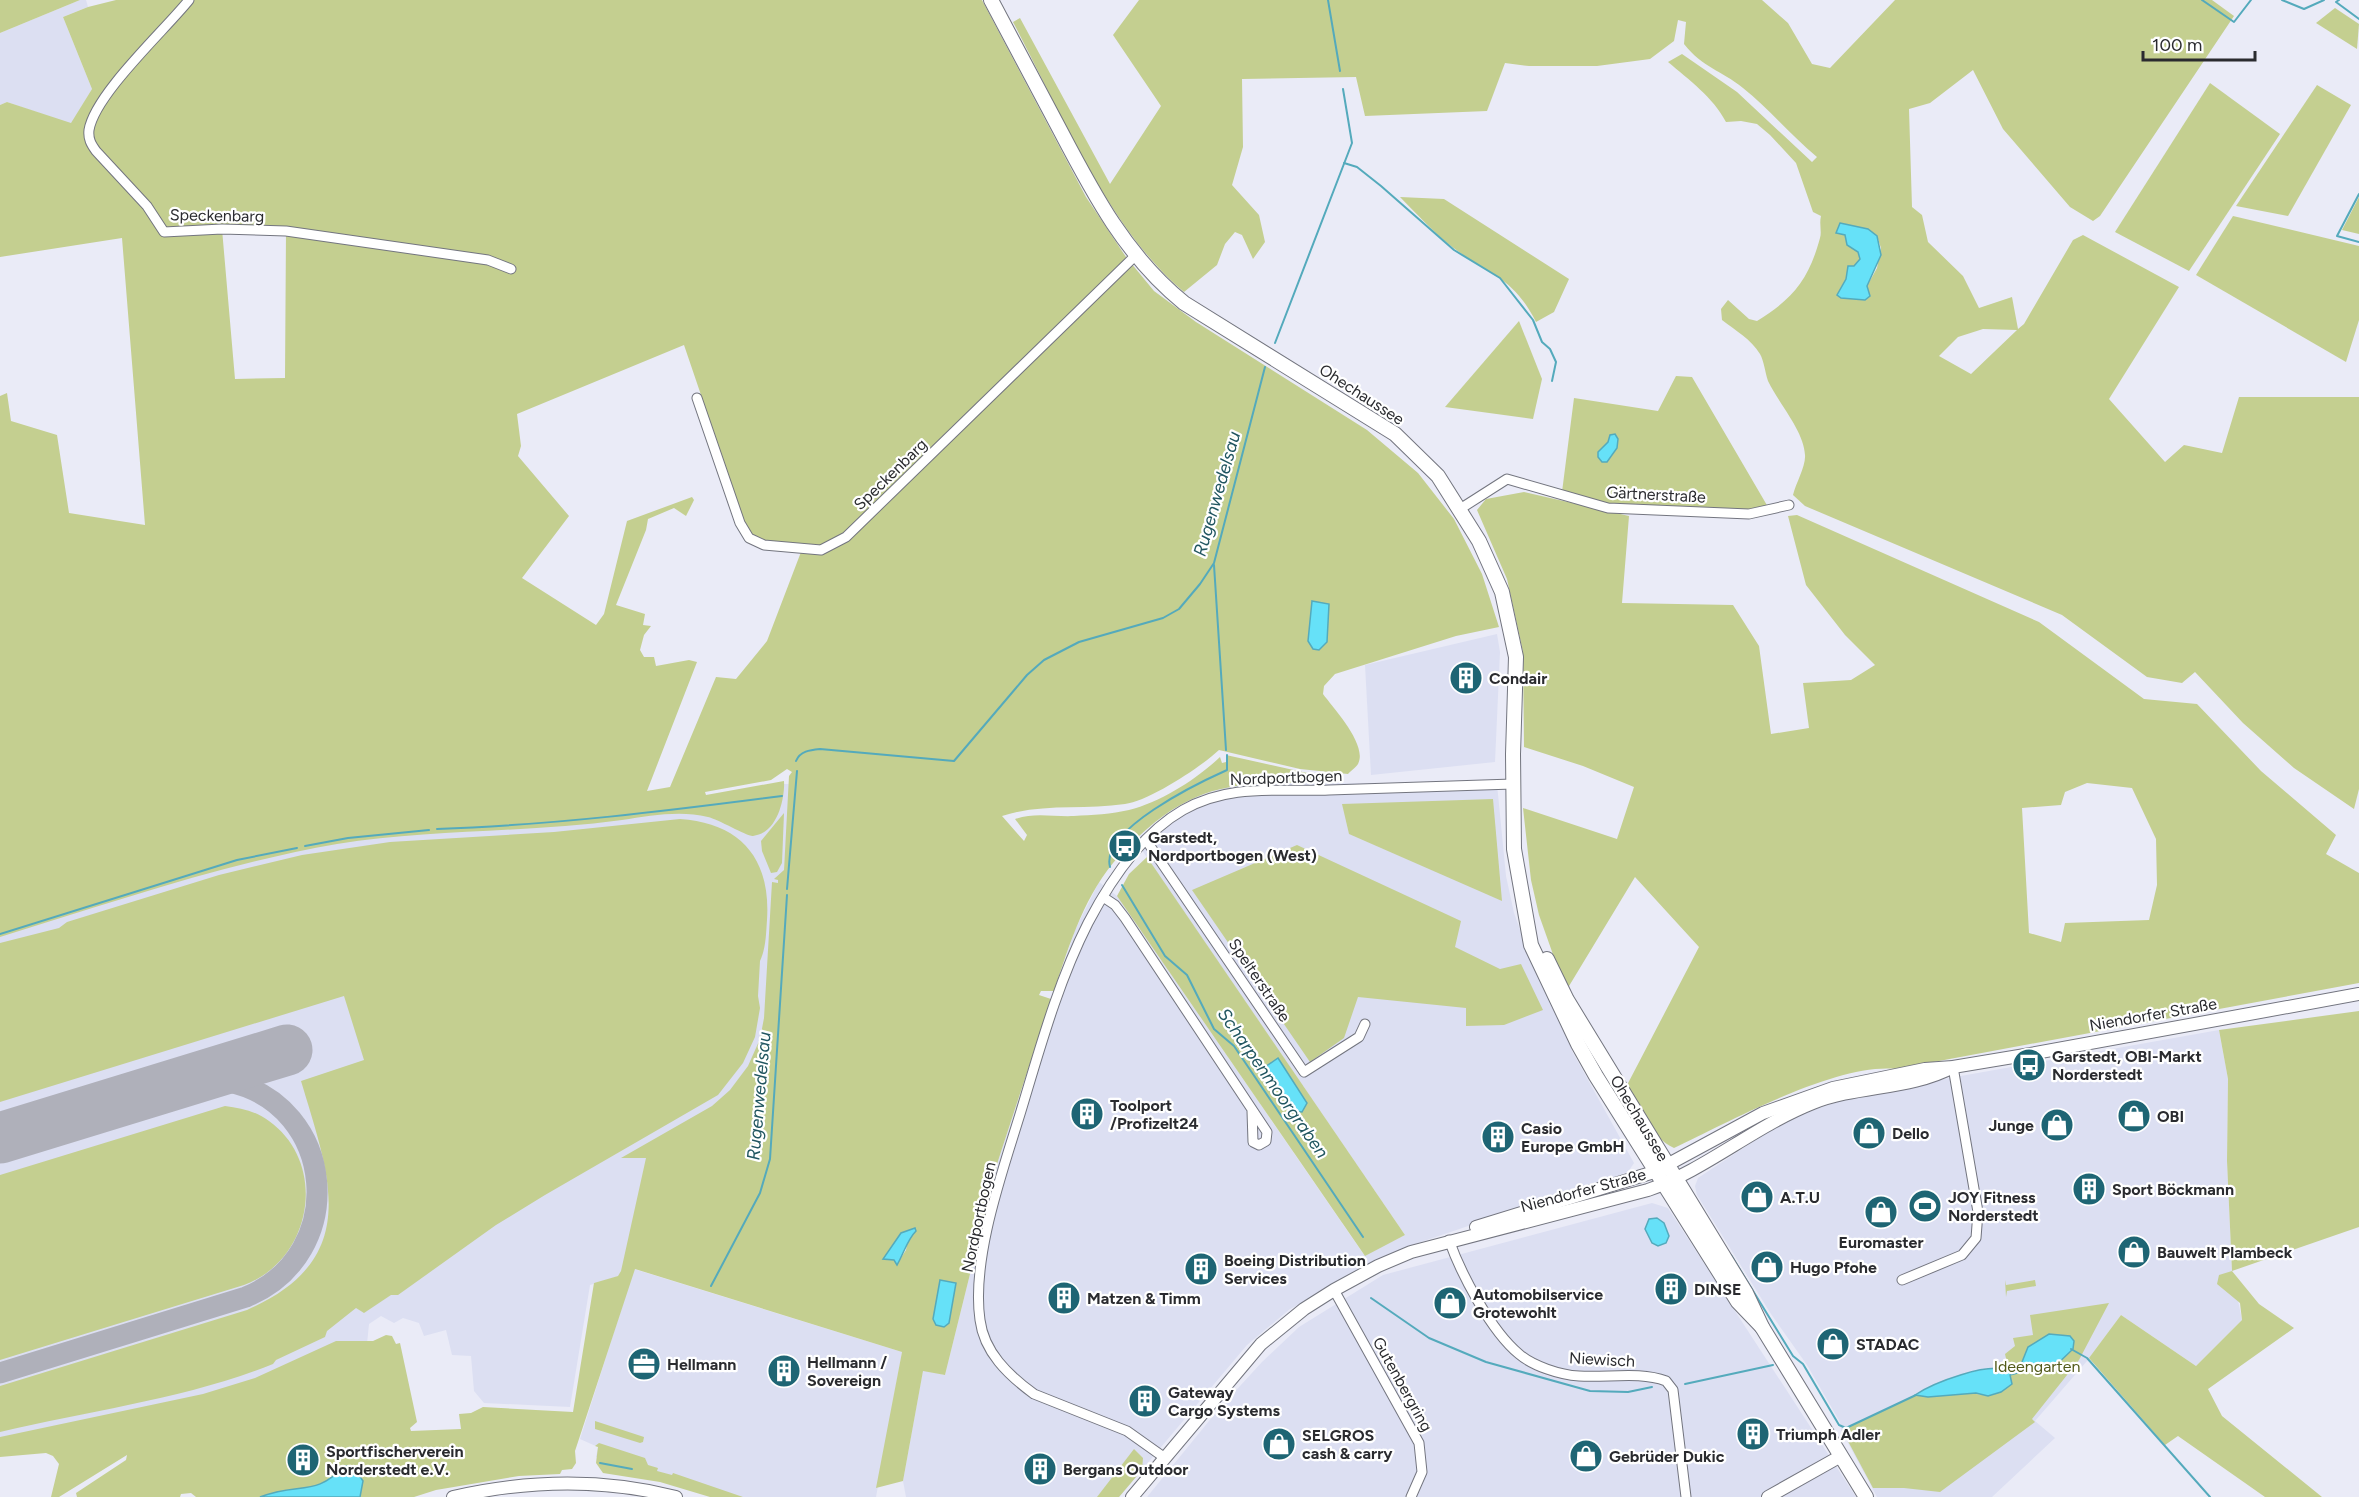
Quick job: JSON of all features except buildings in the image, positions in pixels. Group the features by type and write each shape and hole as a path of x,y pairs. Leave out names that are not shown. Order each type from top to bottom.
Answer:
{"main road":[{"name":"Ohechaussee","path":"991,0 1093,193 1135,256 1158,281 1184,303 1395,434 1438,476 1479,541 1502,592 1516,657 1514,849 1523,908 1567,1000 1664,1175 1738,1302 1762,1327 1866,1497"},
{"name":"Niendorfer Straße","path":"1132,1497 1262,1344 1296,1316 1334,1290 1396,1257 1449,1240 1461,1231 1664,1175 1767,1123 1815,1102 1864,1089 1934,1078 1953,1067 2359,994"},
{"path":"1768,1497 1841,1456"},
{"path":"453,1497 520,1485 558,1483 636,1488 676,1497"}],"street":[{"name":"Speckenbarg","path":"189,0 133,62 95,115 89,130 90,142 96,151 147,206 164,232 222,229 286,231 488,260 511,269"},
{"name":"Speckenbarg","path":"697,398 720,469 746,535 764,545 826,549 846,537 1135,256"},
{"name":"Gärtnerstraße","path":"1460,509 1507,479 1608,508 1749,514 1789,505"},
{"name":"Nordportbogen","path":"1165,1458 1127,1431 1055,1403 1026,1388 1010,1375 990,1351 980,1320 981,1272 1004,1168 1071,959 1104,897 1146,840 1182,811 1203,800 1227,792 1513,784"},
{"name":"Spelterstraße","path":"1146,840 1304,1072 1359,1037 1365,1024"},
{"path":"1104,897 1115,905 1125,918 1252,1111"},
{"path":"1902,1280 1962,1256 1976,1238 1978,1212 1953,1067"},
{"name":"Niewisch","path":"1449,1240 1482,1308 1519,1354 1542,1367 1576,1376 1633,1376 1666,1381 1673,1390 1686,1497"},
{"name":"Gutenbergring","path":"1334,1290 1419,1443 1422,1472 1411,1497"}],"shaded area":[{"path":"80,0 86,0 88,7 63,17 92,89 71,124 7,102 0,105 0,33"},
{"path":"1497,634 1500,652 1495,762 1371,775 1365,665"},
{"path":"1259,783 1497,784 1506,876 1514,913 1525,943 1564,1026 1572,1051 1634,1163 1628,1172 1409,1246 1290,1309 1247,1345 1119,1497 906,1497 903,1481 923,1370 945,1375 998,1161 1075,930 1099,882 1117,896 1364,1255 1405,1235 1135,840 1173,809 1195,797 1233,785"},
{"path":"790,784 764,1156 621,1271 619,1276 590,1285 570,1407 484,1403 474,1391 471,1356 452,1355 446,1330 424,1336 419,1323 403,1318 394,1323 381,1316 369,1324 366,1354 225,1399 0,1441 0,926 267,843 607,813"},
{"path":"2219,1030 2228,1079 2227,1161 2232,1271 2242,1320 2196,1366 2121,1315 2087,1361 2035,1421 2055,1438 1992,1497 1877,1497 1841,1430 1840,1422 1807,1365 1771,1314 1697,1195 1695,1186 1698,1178 1760,1137 1804,1113 1865,1093"},
{"path":"1652,1203 1668,1208 1856,1497 1147,1497 1218,1410 1262,1362 1299,1327 1383,1275"},
{"path":"634,1269 902,1352 876,1497 722,1497 596,1457 598,1447 580,1439"}],"green space":[{"path":"0,0 80,0 0,33"},
{"path":"116,0 982,0 1086,197 1126,257 1154,291 1196,322 1367,430 1418,473 1454,519 1482,574 1499,627 1456,636 1335,674 1324,686 1323,694 1342,718 1358,747 1360,756 1358,764 1348,774 1300,769 1219,750 1174,782 1135,802 1110,806 1032,809 1002,816 1024,841 1027,835 1015,819 1037,815 1102,814 1141,806 1178,789 1220,757 1222,763 1226,762 1226,755 1325,777 1323,783 1246,785 1203,794 1160,818 1138,837 1133,834 1116,852 1120,855 1097,886 1080,919 1054,991 1041,991 1039,995 1051,999 998,1161 945,1375 923,1371 903,1481 876,1488 902,1352 635,1269 575,1451 576,1463 572,1469 562,1470 560,1474 519,1476 436,1490 414,1497 360,1497 363,1481 344,1466 335,1481 313,1495 290,1492 260,1497 196,1497 191,1493 181,1494 180,1497 77,1497 76,1493 126,1460 127,1455 59,1497 51,1497 59,1464 53,1456 46,1453 0,1457 0,1437 203,1394 255,1378 336,1341 373,1341 386,1335 392,1336 396,1344 400,1343 417,1422 410,1428 411,1431 461,1429 459,1414 471,1413 483,1407 573,1412 594,1283 618,1276 621,1271 646,1158 621,1158 712,1106 730,1090 748,1066 760,1039 764,1018 772,882 778,883 778,880 774,879 784,870 789,776 792,772 787,769 771,780 705,792 706,795 784,781 779,813 769,828 753,836 708,817 675,814 551,827 372,839 294,852 209,873 0,937 0,396 7,393 11,421 57,435 69,513 145,525 122,238 0,257 0,105 7,102 71,123 92,89 63,17 88,7","holes":["222,229 286,232 285,378 235,379","684,345 748,533 764,542 801,552 767,641 736,679 716,677 670,787 647,791 697,662 689,660 656,666 654,657 644,657 640,650 644,635 651,626 643,625 645,614 616,605 646,530 648,519 674,508 686,516 694,500 692,497 627,521 604,614 596,625 522,578 569,516 518,456 521,446 517,414","901,1233 908,1238 906,1250 897,1264 894,1260","940,1280 949,1323 944,1326 933,1319"]},
{"path":"1139,0 1762,0 1788,23 1812,64 1830,68 1895,0 2212,0 2234,16 2100,216 2093,221 2070,207 2003,129 1973,70 1930,103 1909,109 1912,207 1922,215 1928,242 1963,276 1979,308 2012,297 2018,329 2024,324 2073,240 2083,235 2179,287 2109,399 2165,462 2184,445 2222,453 2239,397 2359,397 2359,789 2354,809 2294,768 2243,723 2195,672 2182,683 2147,677 2062,615 1805,506 1793,495 1805,459 1804,446 1768,381 1760,354 1748,340 1722,320 1721,309 1728,300 1749,319 1757,321 1790,296 1811,265 1821,235 1821,216 1813,212 1796,163 1770,135 1757,124 1741,121 1726,122 1707,97 1668,62 1682,54 1737,92 1812,162 1817,157 1743,88 1705,64 1691,52 1684,44 1686,22 1678,20 1674,41 1650,59 1597,66 1529,66 1505,63 1487,111 1365,116 1356,77 1242,79 1243,147 1232,185 1259,215 1265,242 1253,259 1242,235 1235,232 1225,244 1217,265 1184,292 1157,266 1132,236 1109,202 1068,129 1013,22 1020,18 1110,184 1161,106 1113,35","holes":["1848,226 1859,227 1877,236 1881,248 1877,268 1867,286 1870,296 1865,300 1837,295 1846,279 1848,266 1854,266 1860,259 1858,252 1847,245 1845,235","1983,329 2017,330 1971,374 1939,356 1958,337"]},
{"path":"2335,8 2359,24 2357,49 2316,23"},
{"path":"2210,83 2280,134 2189,271 2115,232"},
{"path":"2317,85 2351,105 2288,216 2236,206"},
{"path":"1400,197 1444,199 1569,279 1554,312 1536,322 1509,285 1451,246"},
{"path":"2359,197 2359,234 2342,230"},
{"path":"2233,216 2359,246 2359,320 2346,362 2196,275"},
{"path":"1519,321 1542,379 1533,419 1445,407"},
{"path":"1676,376 1692,377 1768,507 1751,510 1611,505 1562,492 1574,398 1658,411"},
{"path":"1524,492 1629,516 1622,603 1733,605 1759,646 1771,734 1809,728 1803,683 1851,680 1875,665 1845,635 1806,585 1788,516 1797,515 2039,622 2144,699 2197,704 2261,771 2336,835 2326,854 2359,873 2359,983 1896,1069 1844,1075 1784,1096 1674,1148 1652,1130 1625,1089 1699,947 1635,877 1566,991 1539,915 1531,880 1523,808 1617,839 1634,787 1583,766 1524,747 1523,652 1507,579 1477,510 1486,499","holes":["2087,783 2132,788 2156,839 2157,885 2149,920 2065,923 2061,942 2029,933 2022,808 2061,805 2065,792"]},
{"path":"1493,799 1502,901 1349,834 1342,804"},
{"path":"784,813 782,863 777,872 771,873 762,851 761,841"},
{"path":"680,819 720,828 748,848 764,879 767,898 765,941 760,961 758,996 760,1008 755,1037 743,1063 718,1095 496,1225 398,1295 391,1295 364,1313 356,1308 327,1331 325,1337 276,1360 273,1364 172,1395 0,1432 0,1386 247,1310 284,1289 308,1266 323,1241 328,1213 327,1183 321,1151 301,1081 364,1060 344,996 0,1102 0,943 59,928 67,922 219,875 302,855 390,842 554,832"},
{"path":"1297,845 1461,921 1455,947 1500,969 1521,964 1543,1010 1504,1025 1466,1026 1466,1008 1358,997 1344,1038 1310,1062 1192,890"},
{"path":"1147,857 1405,1235 1365,1256 1117,896 1129,874"},
{"path":"2359,1011 2359,1227 2232,1271 2227,1161 2228,1079 2219,1030"},
{"path":"225,1106 248,1110 269,1121 288,1139 300,1161 305,1185 305,1210 298,1233 285,1255 267,1273 244,1285 0,1360 0,1175"},
{"path":"2232,1271 2259,1304 2294,1328 2208,1389 2222,1416 2322,1497 2265,1497 2178,1436 2165,1445 2089,1358 2121,1315 2196,1366 2242,1320 2240,1303 2217,1284 2219,1275"},
{"path":"2005,1280 2006,1285 2035,1280 2036,1286 2007,1291 2006,1297"},
{"name":"Ideengarten","path":"2109,1303 2079,1360 2032,1419 2035,1422 1940,1492 1904,1488 1873,1488 1842,1430 1915,1395 1979,1394 1988,1396 2012,1384 2005,1354 2015,1346 2013,1338 2033,1335 2030,1315"},
{"path":"595,1421 644,1437 643,1442 595,1429"},
{"path":"599,1443 645,1458 648,1465 658,1468 657,1471 672,1475 673,1473 743,1497 710,1497 660,1482 603,1473 596,1463 598,1447 595,1446"},
{"path":"1134,1449 1143,1458 1142,1470 1119,1497 1097,1497"}],"water":[{"path":"1840,223 1868,229 1877,236 1881,255 1867,286 1870,296 1865,300 1841,298 1837,295 1846,279 1848,266 1854,266 1860,259 1858,252 1847,245 1845,235 1836,233"},
{"path":"1615,434 1618,439 1617,448 1607,462 1602,462 1598,457 1598,452 1608,442 1610,435"},
{"path":"1312,601 1329,604 1327,642 1319,650 1313,649 1308,641"},
{"path":"1278,1058 1307,1103 1302,1112 1294,1111 1265,1067"},
{"path":"1657,1218 1664,1223 1669,1236 1666,1243 1658,1246 1652,1243 1645,1229 1649,1219"},
{"path":"915,1228 916,1231 897,1265 894,1260 883,1259 901,1233"},
{"path":"940,1280 956,1283 949,1323 944,1327 936,1325 933,1319"},
{"path":"2049,1334 2070,1336 2074,1341 2073,1349 2053,1368 2028,1370 2010,1375 2012,1384 2001,1392 1988,1396 1976,1393 1928,1397 1915,1395 1947,1379 1975,1371 2000,1369 2009,1371 2022,1362 2028,1347"},
{"path":"344,1466 353,1466 363,1481 360,1497 260,1497 325,1482"}],"waterway":[{"name":"Rugenwedelsau","path":"1328,0 1340,71"},
{"path":"2202,0 2234,22 2251,0"},
{"path":"2282,0 2304,9 2324,0"},
{"path":"2339,0 2336,2 2359,19"},
{"name":"Rugenwedelsau","path":"1275,343 1352,143 1343,89"},
{"path":"1344,163 1357,167 1454,250 1500,278 1533,320 1542,342 1550,349 1556,362 1552,381"},
{"path":"2359,194 2337,236 2359,242"},
{"name":"Rugenwedelsau","path":"796,761 803,753 820,749 954,761 1027,675 1044,660 1079,642 1163,618 1179,609 1214,563 1265,367"},
{"name":"Scharpenmoorgraben","path":"1214,565 1226,750"},
{"name":"Scharpenmoorgraben","path":"1110,867 1111,853 1120,838 1135,823 1195,785 1227,770 1227,755"},
{"name":"Rugenwedelsau","path":"787,889 797,771"},
{"path":"437,829 567,821 782,796"},
{"path":"305,846 348,838 429,830"},
{"path":"0,934 237,860 297,848"},
{"name":"Scharpenmoorgraben","path":"1122,885 1165,956 1187,975 1214,1029 1234,1046 1363,1237"},
{"name":"Rugenwedelsau","path":"711,1286 760,1193 770,1159 787,895"},
{"name":"Scharpenmoorgraben","path":"1731,1255 1793,1356 1803,1364 1839,1425 1846,1428 1916,1395"},
{"name":"Scharpenmoorgraben","path":"1371,1298 1429,1338 1486,1362 1590,1391 1628,1392 1652,1387"},
{"name":"Scharpenmoorgraben","path":"2071,1349 2087,1358 2210,1497"},
{"name":"Scharpenmoorgraben","path":"1685,1384 1773,1365"},
{"path":"600,1463 632,1469"}],"taxiway":[{"path":"0,1373 246,1297 280,1276 302,1248 315,1216 317,1182 309,1149 291,1119 265,1096 229,1082 208,1080 175,1084"}],"runway":[{"path":"0,1138 287,1050"}],"place":[{"name":"Condair","path":"1466,678"},
{"name":"Garstedt, Nordportbogen (West)","path":"1125,846"},
{"name":"Garstedt, OBI-Markt Norderstedt","path":"2029,1065"},
{"name":"Toolport /Profizelt24","path":"1087,1114"},
{"name":"OBI","path":"2134,1116"},
{"name":"Junge","path":"2057,1125"},
{"name":"Dello","path":"1869,1133"},
{"name":"Casio Europe GmbH","path":"1498,1137"},
{"name":"Sport Böckmann","path":"2089,1189"},
{"name":"A.T.U","path":"1757,1197"},
{"name":"JOY Fitness Norderstedt","path":"1925,1206"},
{"name":"Euromaster","path":"1881,1212"},
{"name":"Bauwelt Plambeck","path":"2134,1252"},
{"name":"Hugo Pfohe","path":"1767,1267"},
{"name":"Boeing Distribution Services","path":"1201,1269"},
{"name":"DINSE","path":"1671,1289"},
{"name":"Matzen & Timm","path":"1064,1298"},
{"name":"Automobilservice Grotewohlt","path":"1450,1303"},
{"name":"STADAC","path":"1833,1344"},
{"name":"Hellmann","path":"644,1364"},
{"name":"Hellmann / Sovereign","path":"784,1371"},
{"name":"Gateway Cargo Systems","path":"1145,1401"},
{"name":"Triumph Adler","path":"1753,1434"},
{"name":"SELGROS cash & carry","path":"1279,1444"},
{"name":"Gebrüder Dukic","path":"1586,1456"},
{"name":"Sportfischerverein Norderstedt e.V.","path":"303,1460"},
{"name":"Bergans Outdoor","path":"1040,1469"}]}
